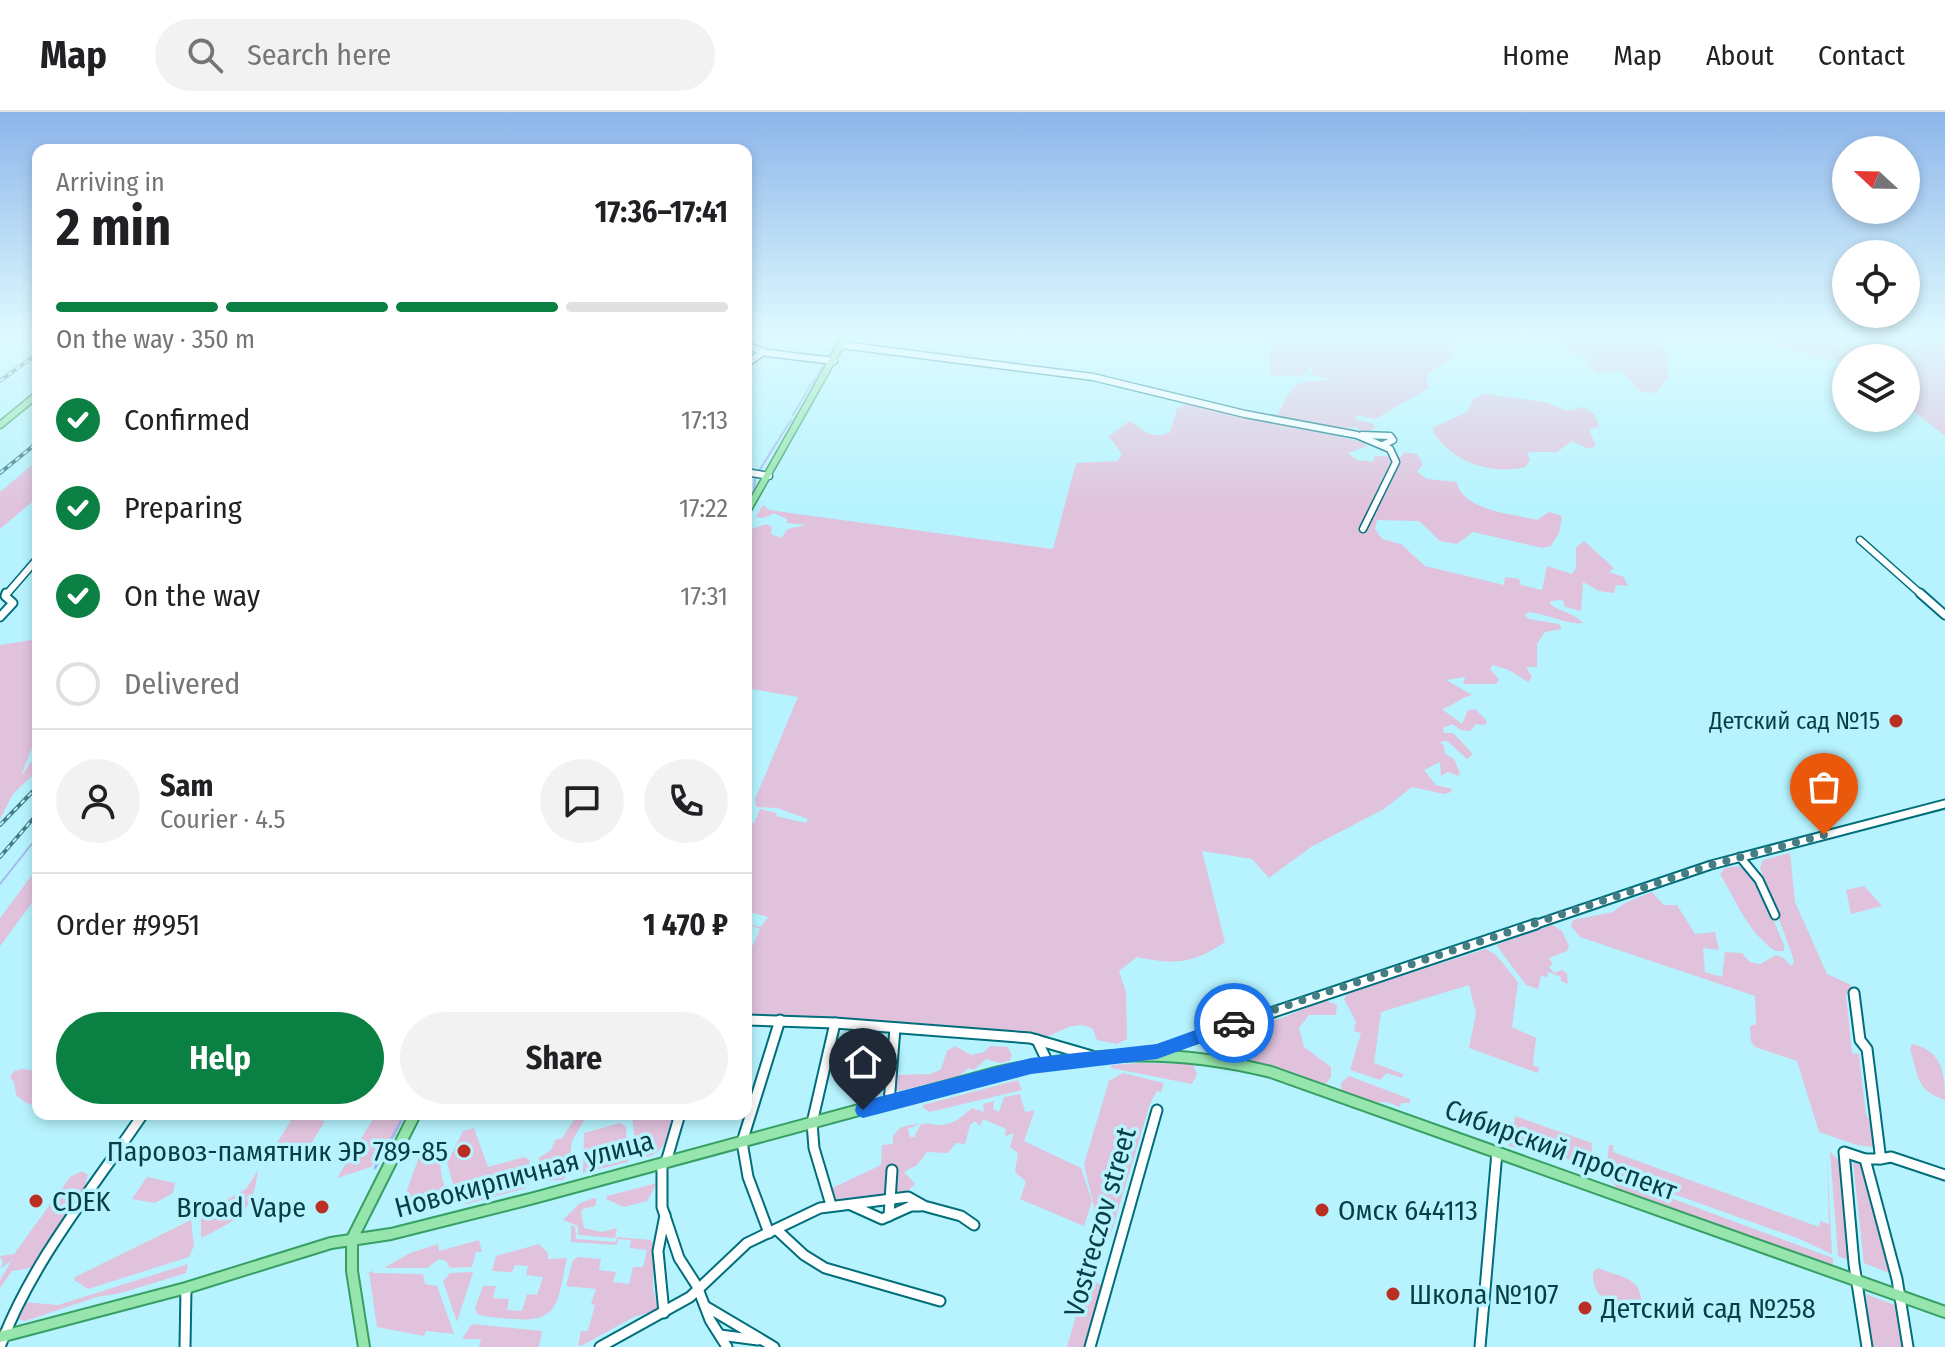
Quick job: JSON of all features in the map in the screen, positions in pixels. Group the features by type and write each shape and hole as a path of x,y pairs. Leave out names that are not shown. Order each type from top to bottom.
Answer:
{"main road":[{"path":"752,503 817,392"},
{"path":"0,425 32,399"},
{"name":"Новокирпичная улица","path":"1,1340 352,1239 391,1234 999,1072 1048,1063 1157,1051"},
{"name":"Сибирский проспект","path":"1157,1051 1199,1055 1271,1072 1945,1312"},
{"path":"364,1347 352,1271 352,1239 412,1120"}],"street":[{"path":"1152,392 1357,435 1390,436 1393,440 1383,445"},
{"path":"1357,435 1390,449 1396,462 1363,529"},
{"path":"752,473 769,476"},
{"path":"1860,540 1945,615"},
{"path":"0,617 13,603 5,596 7,591 32,564"},
{"path":"1157,1051 1740,857 1945,804"},
{"path":"1740,857 1759,880 1775,915"},
{"path":"1854,993 1860,1040 1867,1049 1880,1159"},
{"path":"752,1020 835,1023 1037,1040 1094,1057"},
{"path":"752,1110 780,1020"},
{"path":"831,1205 814,1148 812,1123 835,1023"},
{"path":"889,1103 895,1028"},
{"path":"1037,1040 1048,1063"},
{"name":"Vostreczov street","path":"1090,1347 1157,1110"},
{"path":"1,1340 31,1281 139,1120"},
{"path":"678,1120 664,1163 661,1197 679,1258 727,1347"},
{"path":"749,1120 742,1142 748,1177 773,1231 825,1268 940,1301"},
{"path":"1480,1347 1497,1152"},
{"path":"1867,1347 1844,1152 1865,1159 1891,1157 1945,1175"},
{"path":"1865,1159 1900,1296 1908,1347"},
{"path":"889,1216 892,1170"},
{"path":"600,1347 664,1313 697,1290 747,1243 831,1205 908,1197 924,1206 961,1216 974,1225"},
{"path":"845,1204 859,1207 878,1219 911,1206 924,1206"},
{"path":"664,1313 656,1269 665,1215"},
{"path":"185,1347 186,1288"},
{"path":"705,1306 774,1347"},
{"path":"720,1335 762,1341"}],"shaded area":[{"path":"1423,392 1375,419 1355,415 1356,420 1372,423 1375,427 1369,433 1361,434 1357,427 1339,430 1257,413 1278,415 1289,393"},
{"path":"1920,392 1945,392 1945,436 1920,416"},
{"path":"1484,394 1545,402 1567,411 1584,407 1595,415 1599,426 1589,430 1596,446 1589,449 1572,441 1557,452 1527,453 1530,459 1526,467 1513,469 1486,468 1462,459 1442,443 1433,432 1434,427 1467,412 1474,398"},
{"path":"1187,403 1363,442 1367,446 1348,453 1357,460 1373,462 1375,456 1401,457 1404,452 1417,454 1423,464 1417,472 1427,479 1457,482 1461,492 1478,505 1537,520 1549,512 1562,516 1559,533 1551,546 1542,548 1473,532 1457,544 1440,541 1419,521 1377,520 1375,529 1382,539 1401,544 1425,566 1504,585 1505,577 1519,579 1521,585 1542,590 1547,566 1572,574 1576,568 1576,548 1584,541 1614,568 1609,572 1624,577 1628,586 1616,585 1614,593 1599,591 1583,582 1581,611 1565,607 1563,600 1551,601 1550,604 1583,623 1528,612 1525,616 1529,619 1559,624 1562,629 1545,632 1537,644 1537,667 1526,667 1532,677 1528,682 1509,670 1493,665 1490,669 1499,679 1496,684 1463,684 1465,677 1446,680 1472,695 1442,709 1462,724 1468,710 1475,709 1487,721 1485,725 1476,724 1470,731 1452,724 1443,728 1444,733 1453,733 1473,754 1467,759 1447,741 1440,742 1445,754 1454,759 1460,773 1458,776 1448,772 1441,776 1440,762 1424,770 1436,785 1452,789 1451,792 1444,794 1412,787 1384,809 1311,847 1269,878 1252,859 1202,851 1225,942 1203,955 1183,961 1137,957 1119,971 1126,992 1127,1039 1117,1044 1097,1040 1093,1029 1079,1025 1041,1038 752,1015 752,947 760,929 752,925 761,927 768,917 752,913 752,822 760,809 806,823 808,819 777,808 756,807 755,799 798,697 752,689 752,529 766,524 772,527 771,534 781,538 788,529 806,525 787,523 787,519 774,513 764,518 756,517 763,505 769,510 1053,549 1076,463 1117,461 1122,454 1109,436 1130,421 1154,435 1170,432 1177,409"},
{"path":"32,465 32,502 0,529 0,492"},
{"path":"32,640 32,748 21,776 32,760 32,776 13,794 0,819 0,645"},
{"path":"1790,853 1795,902 1827,974 1851,985 1851,993 1846,994 1852,1053 1859,1054 1866,1115 1875,1126 1877,1141 1872,1147 1819,1132 1797,1061 1755,1047 1751,1041 1750,1026 1756,1024 1755,996 1580,937 1571,926 1573,920 1613,912 1625,903 1652,892 1664,905 1677,905 1695,934 1715,932 1719,950 1703,948 1705,972 1722,977 1725,952 1742,953 1750,962 1760,964 1776,955 1791,966 1794,963 1792,954 1760,868 1763,860"},
{"path":"1739,866 1759,889 1784,951 1775,951 1757,934 1743,916 1720,874 1725,868"},
{"path":"32,875 32,903 0,946 0,918"},
{"path":"1864,886 1882,906 1851,914 1846,890"},
{"path":"1552,925 1562,931 1569,946 1567,951 1549,958 1553,964 1549,967 1554,973 1562,970 1567,973 1568,984 1561,981 1561,977 1548,972 1547,977 1541,976 1538,989 1526,985 1496,945"},
{"path":"1486,949 1496,955 1518,982 1512,1027 1536,1038 1533,1065 1539,1068 1538,1073 1469,1048 1476,1013 1469,985 1381,1012 1374,1063 1403,1074 1402,1078 1387,1073 1380,1080 1350,1070 1361,1033 1354,1031 1356,1022 1344,999 1347,993"},
{"path":"1325,1000 1337,1005 1336,1015 1309,1015 1299,1028 1304,1047 1331,1067 1331,1077 1326,1084 1228,1055 1216,1049 1213,1043 1220,1037 1282,1018"},
{"path":"1912,1044 1936,1057 1944,1080 1945,1100 1923,1087 1910,1049"},
{"path":"955,1046 971,1055 984,1052 990,1046 1008,1047 1012,1056 1009,1061 1000,1063 986,1059 974,1070 969,1068 959,1076 899,1091 893,1089 894,1075 931,1074 941,1069 947,1051"},
{"path":"1193,1064 1197,1074 1192,1084 1111,1068 1112,1065"},
{"path":"32,1070 32,1105 16,1095 10,1077 14,1071"},
{"path":"1123,1073 1164,1083 1161,1092 1157,1091 1150,1104 1110,1237 1100,1233 1084,1164 1109,1081"},
{"path":"1349,1076 1410,1099 1410,1103 1401,1103 1400,1107 1387,1102 1370,1103 1342,1092 1341,1083"},
{"path":"1018,1080 1022,1090 930,1112 923,1108 923,1105"},
{"path":"1020,1094 1025,1112 1035,1110 1024,1141 1081,1168 1092,1201 1084,1226 1020,1199 1026,1182 1015,1172 1018,1153 1010,1147 1014,1133 1005,1136 1006,1129 983,1119 980,1126 975,1121 970,1125 965,1144 956,1143 948,1153 927,1152 917,1165 904,1172 915,1184 908,1191 833,1202 830,1189 881,1165 882,1145 893,1144 893,1136 901,1127 921,1123 908,1129 910,1137 914,1137 921,1124 950,1123 972,1108 984,1112 983,1104 994,1101 993,1109 999,1112 1004,1097"},
{"path":"1515,1116 1592,1143 1591,1164 1508,1146 1509,1133 1504,1131 1505,1120 1514,1123"},
{"path":"291,1120 325,1121 307,1150 293,1145 271,1157"},
{"path":"372,1120 402,1120 396,1135 371,1167 337,1178"},
{"path":"574,1120 584,1120 572,1141 567,1176 563,1180 539,1181 539,1158 551,1150 555,1140 562,1138"},
{"path":"633,1120 675,1120 662,1148 650,1156 643,1158 635,1145"},
{"path":"620,1123 626,1127 628,1162 583,1173 584,1133"},
{"path":"474,1128 488,1167 524,1157 530,1160 526,1188 467,1204 458,1201 447,1163 463,1131"},
{"path":"437,1139 442,1178 450,1201 404,1198 419,1157"},
{"path":"1609,1145 1613,1145 1613,1152 1819,1227 1820,1221 1829,1224 1827,1156 1832,1254 1797,1238 1606,1170"},
{"path":"1830,1152 1842,1163 1851,1261 1838,1256"},
{"path":"1853,1162 1861,1165 1890,1273 1864,1263"},
{"path":"258,1170 252,1197 241,1214 201,1238 201,1214 246,1189"},
{"path":"82,1171 88,1175 83,1194 31,1268 12,1271 0,1288 0,1280 12,1260 0,1269 3,1263 0,1256 14,1254 70,1177"},
{"path":"1606,1174 1833,1258 1833,1265 1617,1188"},
{"path":"147,1177 175,1183 173,1193 155,1203 132,1199"},
{"path":"657,1183 647,1201 624,1207 606,1199 607,1196"},
{"path":"597,1199 595,1206 581,1212 584,1228 602,1232 617,1228 615,1238 578,1235 578,1226 563,1220 580,1203"},
{"path":"191,1220 194,1246 189,1257 88,1289 74,1280 75,1277"},
{"path":"571,1225 575,1227 576,1239 615,1242 618,1237 651,1240 655,1251 653,1285 658,1310 634,1317 578,1345 581,1331 588,1331 596,1289 566,1286 573,1260 579,1257 601,1259 599,1270 616,1272 613,1282 629,1284 633,1267 643,1267 647,1250 630,1248 631,1240 619,1239 616,1245 571,1242"},
{"path":"479,1240 482,1252 476,1252 472,1267 450,1268 446,1261 439,1259 427,1268 384,1268 410,1253 438,1244 439,1251"},
{"path":"539,1244 548,1253 548,1259 567,1258 559,1295 550,1312 530,1319 477,1314 475,1308 483,1286 496,1286 493,1298 509,1299 507,1310 522,1311 527,1294 537,1295 543,1277 526,1275 528,1266 515,1265 512,1272 492,1271 496,1256"},
{"path":"188,1264 186,1273 121,1293 97,1297 25,1321 16,1315 23,1302 58,1305"},
{"path":"1598,1268 1634,1284 1642,1307 1637,1311 1600,1295 1593,1272"},
{"path":"369,1272 423,1274 425,1284 437,1286 454,1334 426,1331 424,1336 377,1327"},
{"path":"473,1272 457,1322 443,1281 450,1273"},
{"path":"1093,1281 1101,1285 1103,1291 1086,1347 1067,1347 1079,1306 1071,1302 1075,1292"},
{"path":"1866,1294 1897,1306 1903,1347 1872,1347"},
{"path":"472,1324 542,1331 539,1347 479,1347 481,1339 462,1339"}],"waterway":[{"path":"793,415 806,393"},
{"path":"759,471 791,420"},
{"path":"752,493 755,477"},
{"path":"0,884 32,844"},
{"path":"375,1168 402,1120"}],"railway":[{"path":"0,473 32,447"},
{"path":"0,825 32,792"},
{"path":"0,857 32,820"}],"way so far":[{"path":"1234,1023 1711,865 1824,835"}],"place":[{"name":"Детский сад №15","path":"1896,721"},
{"name":"Паровоз-памятник ЭР 789-85","path":"464,1151"},
{"name":"CDEK","path":"36,1201"},
{"name":"Broad Vape","path":"322,1207"},
{"name":"Омск 644113","path":"1322,1210"},
{"name":"Школа №107","path":"1393,1294"},
{"name":"Детский сад №258","path":"1585,1308"}],"route":[{"path":"863,1110 999,1072 1044,1063 1157,1051 1234,1023"}]}
